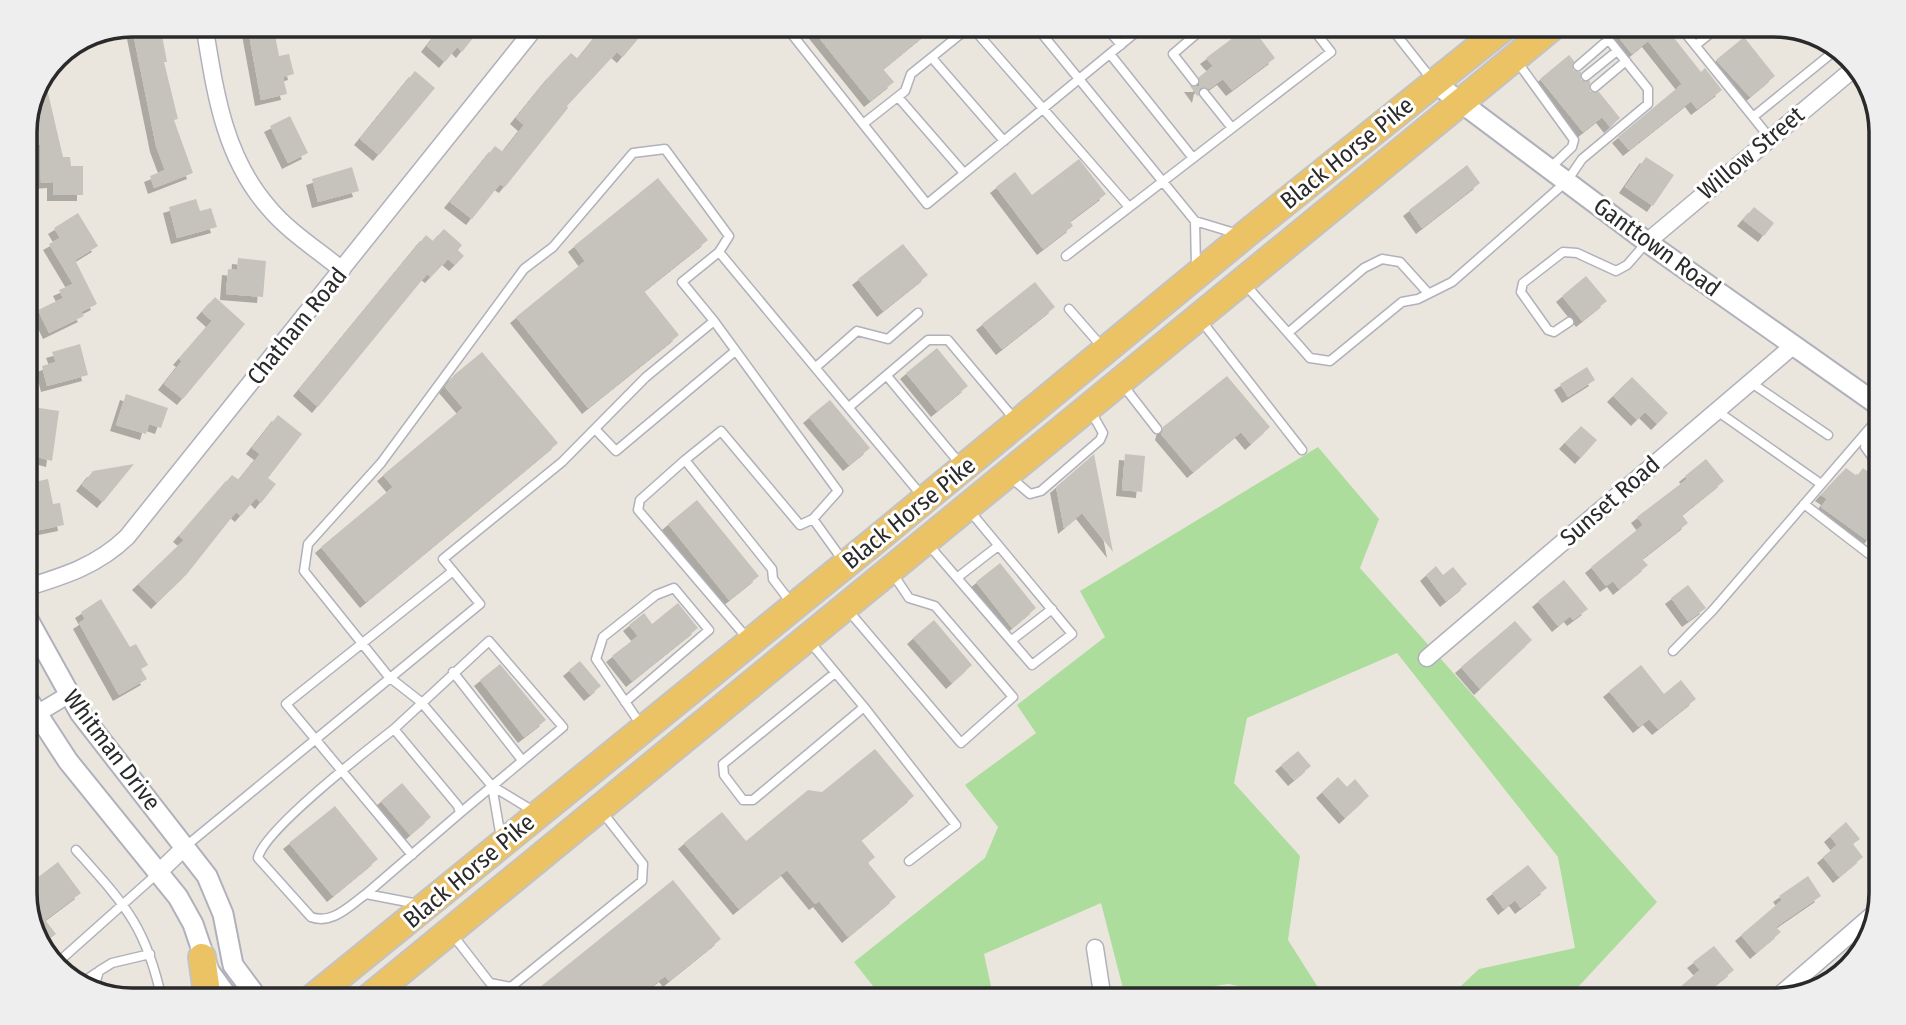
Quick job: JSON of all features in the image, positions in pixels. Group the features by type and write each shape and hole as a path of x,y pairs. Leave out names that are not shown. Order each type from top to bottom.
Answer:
{"highway":[{"name":"Black Horse Pike","path":"325,988 1491,37"},
{"name":"Black Horse Pike","path":"381,988 1540,37"},
{"path":"695,730 700,710 845,585 846,565"},
{"path":"202,957 206,988"}],"street":[{"path":"206,37 219,109 239,163 256,192 278,218 342,270"},
{"name":"Chatham Road","path":"37,584 86,568 114,550 528,37"},
{"name":"Willow Street","path":"1647,242 1849,73"},
{"name":"Ganttown Road","path":"1435,83 1647,242 1869,398"},
{"name":"Sunset Road","path":"1427,658 1794,345"},
{"name":"Whitman Drive","path":"37,637 68,695 186,846 216,894 233,965 250,988"},
{"path":"37,714 68,695"},
{"name":"Whitman Drive","path":"37,726 159,872 187,910 202,957 222,988"},
{"path":"159,872 186,846"},
{"path":"1790,987 1864,922"},
{"path":"1096,948 1101,988"}],"lane":[{"path":"794,37 927,204 1131,37"},
{"path":"863,124 905,91 911,74 957,37"},
{"path":"982,37 1129,207"},
{"path":"1044,37 1195,221 1244,236"},
{"path":"1114,37 1121,45"},
{"path":"1192,37 1172,54 1194,81"},
{"path":"1066,256 1331,52 1320,37"},
{"path":"1398,37 1435,83"},
{"path":"1241,281 1310,358 1330,361 1402,302 1452,282 1567,181 1581,159 1648,104 1648,89 1606,37"},
{"path":"1689,37 1769,137"},
{"path":"1696,45 1706,37"},
{"path":"1578,66 1608,40"},
{"path":"1586,76 1617,51"},
{"path":"1110,54 1193,158"},
{"path":"1754,117 1830,55"},
{"path":"932,58 1004,141"},
{"path":"1514,58 1562,114 1574,140 1572,147 1550,168"},
{"path":"1595,87 1626,61"},
{"path":"1204,93 1232,128"},
{"path":"898,97 964,173"},
{"path":"538,814 492,786 421,702 389,677 304,571 308,544 381,464 524,269 553,247 633,153 665,149 729,236 719,253 682,282 714,321 734,352 838,491 813,519 800,525 722,431 640,500 638,510 750,643"},
{"path":"1195,221 1196,275"},
{"path":"1569,322 1554,332 1548,330 1521,292 1523,283 1563,252 1577,253 1616,271 1627,265 1647,242"},
{"path":"719,253 925,499"},
{"path":"1288,333 1364,268 1382,259 1400,262 1428,293"},
{"path":"1069,309 1105,350"},
{"path":"816,367 857,331 888,339 918,313"},
{"path":"1198,317 1301,450"},
{"path":"186,846 480,604 443,559 562,462 646,377 714,321"},
{"path":"849,407 928,340 948,340 1018,423"},
{"path":"595,429 616,451 734,352"},
{"path":"887,376 963,468"},
{"path":"1120,381 1157,429"},
{"path":"1750,382 1828,435"},
{"path":"1716,410 1821,484"},
{"path":"1673,651 1869,430"},
{"path":"1867,432 1865,447 1869,453"},
{"path":"685,460 772,569 772,579 794,607"},
{"path":"1804,504 1869,554"},
{"path":"925,541 1032,665 1072,634 966,507"},
{"path":"813,519 846,565"},
{"path":"958,577 998,545"},
{"path":"845,607 961,743 1013,697 935,606 909,598 890,570"},
{"path":"412,855 344,770 314,740 286,704 453,571"},
{"path":"625,702 709,630 674,588 656,595 603,636 596,659 625,702 643,728"},
{"path":"1012,640 1052,609"},
{"path":"806,638 956,825 909,862"},
{"path":"489,641 563,727 366,894 332,918 319,920 311,916 258,858 260,848 282,821 394,729 453,672 489,641"},
{"path":"453,672 522,760"},
{"path":"835,673 723,764 724,775 743,800 753,800 864,707"},
{"path":"394,729 458,806 460,813"},
{"path":"492,786 501,843"},
{"path":"450,932 491,983 511,987 642,881 643,864 599,808"},
{"path":"76,850 124,904 150,954 159,988"},
{"path":"62,958 159,872"},
{"path":"366,894 428,906"},
{"path":"89,978 112,963 150,954"},
{"path":"96,981 99,971"}],"green space":[{"path":"1318,447 1379,519 1360,568 1657,902 1577,988 1459,988 1479,969 1575,948 1558,857 1397,653 1247,718 1234,783 1300,856 1288,940 1318,988 1248,988 1228,984 1202,988 1123,988 1101,903 984,954 991,988 875,988 854,962 985,858 998,827 965,785 1036,733 1017,705 1105,637 1080,591"}],"building":[{"path":"134,37 162,37 167,62 164,62 178,119 174,120 193,173 154,188 150,176 165,170 156,146"},
{"path":"249,37 275,37 279,56 289,54 294,74 283,77 287,94 261,100"},
{"path":"434,37 474,37 462,52 457,47 445,62 427,46"},
{"path":"596,37 638,39 623,57 617,52 567,106 505,187 500,184 472,219 450,202 495,146 503,152 524,125 516,118 550,76 571,53 578,59"},
{"path":"818,37 922,37 883,69 894,82 870,101"},
{"path":"1234,37 1259,37 1275,58 1232,90 1223,79 1209,89 1200,88 1198,97 1190,86 1199,86 1199,77 1213,66 1206,58"},
{"path":"1618,37 1673,37 1701,72 1705,68 1722,90 1697,109 1691,101 1629,150 1618,137 1682,84 1648,41 1632,54"},
{"path":"1744,37 1775,76 1750,97 1716,60"},
{"path":"1569,55 1574,61 1573,70 1581,72 1581,80 1590,81 1590,91 1599,92 1620,118 1610,127 1602,117 1583,132 1540,79"},
{"path":"415,71 435,88 379,155 360,139"},
{"path":"47,90 63,157 70,157 71,166 83,166 83,195 53,195 53,182 41,183 40,144 37,145 37,126 40,107"},
{"path":"290,116 308,153 288,163 270,126"},
{"path":"1646,157 1674,175 1653,206 1625,187"},
{"path":"1079,159 1106,194 1070,221 1073,226 1043,249 996,187 1015,172 1032,195"},
{"path":"1467,165 1480,183 1422,228 1409,210"},
{"path":"352,167 359,191 318,202 312,179"},
{"path":"658,178 708,240 644,291 679,335 588,408 516,317 585,261 574,246"},
{"path":"196,199 200,211 211,208 217,227 177,238 169,207"},
{"path":"1754,207 1774,223 1764,236 1743,220"},
{"path":"78,213 98,246 75,260 97,304 81,312 84,316 49,333 38,310 63,298 59,290 73,284 49,244 60,238 54,228"},
{"path":"444,229 462,245 458,250 464,256 455,265 448,259 431,277 427,274 318,407 299,390 426,235 433,241"},
{"path":"903,244 928,275 883,311 858,279"},
{"path":"238,258 266,261 263,297 226,294 228,269 237,270"},
{"path":"1586,276 1607,301 1582,321 1562,296"},
{"path":"1035,282 1055,307 1002,349 982,324"},
{"path":"215,297 245,324 183,399 164,384 182,361 179,359 212,321 202,312"},
{"path":"80,344 88,375 47,386 42,366 56,362 52,352"},
{"path":"937,348 968,386 937,411 906,373"},
{"path":"482,352 558,443 366,602 321,547 393,487 383,475 463,408 445,387 454,375"},
{"path":"1587,367 1595,380 1568,397 1560,384"},
{"path":"1227,376 1270,427 1251,444 1241,432 1193,472 1161,434 1163,427"},
{"path":"1632,377 1668,413 1657,424 1645,412 1637,420 1613,396"},
{"path":"126,394 168,408 161,428 149,424 146,434 116,425"},
{"path":"830,400 870,448 849,465 809,417"},
{"path":"37,408 59,411 52,461 37,457"},
{"path":"278,415 302,434 268,478 276,484 261,503 256,498 241,516 236,512 187,574 157,603 138,584 184,540 179,536 232,475 239,480 260,454 252,448"},
{"path":"1581,426 1597,440 1581,458 1565,443"},
{"path":"1094,454 1113,552 1082,513 1064,528 1056,487"},
{"path":"1125,454 1145,456 1142,492 1122,490"},
{"path":"1706,459 1724,481 1682,515 1688,523 1642,559 1648,565 1619,589 1613,581 1606,586 1591,567 1643,525 1637,517 1687,479 1685,476"},
{"path":"134,464 103,502 82,485 93,471"},
{"path":"1846,468 1857,476 1863,468 1869,472 1868,541 1821,507 1827,499 1821,495"},
{"path":"48,479 53,504 60,503 64,525 37,531 37,481"},
{"path":"697,500 759,576 729,600 668,524"},
{"path":"1000,563 1036,608 1012,628 976,582"},
{"path":"1436,566 1443,575 1453,567 1467,584 1446,601 1426,575"},
{"path":"1564,580 1588,609 1573,620 1570,616 1558,626 1538,601"},
{"path":"1688,585 1706,608 1688,621 1671,598"},
{"path":"101,599 130,647 136,644 148,665 141,669 147,679 119,695 79,623 85,619 81,612"},
{"path":"678,603 698,628 632,681 612,656 638,636 629,625 644,613 652,624"},
{"path":"934,620 972,665 952,683 913,638"},
{"path":"1515,621 1532,640 1480,689 1461,667"},
{"path":"580,661 601,686 590,695 569,670"},
{"path":"500,664 546,720 524,737 480,680"},
{"path":"1641,665 1664,694 1681,680 1696,699 1658,729 1649,719 1639,727 1609,691"},
{"path":"875,749 914,796 861,840 875,857 868,863 896,897 848,937 819,901 815,904 787,870 739,909 684,843 722,812 746,841 808,790 822,792"},
{"path":"1298,751 1311,766 1294,780 1281,765"},
{"path":"1338,777 1347,787 1355,779 1369,796 1345,818 1322,792"},
{"path":"402,783 431,817 410,835 381,801"},
{"path":"335,806 378,859 333,896 289,843"},
{"path":"1846,822 1860,839 1853,844 1863,857 1839,877 1823,857 1837,845 1830,836"},
{"path":"58,862 81,893 45,920 56,934 49,939 39,912 37,878"},
{"path":"1528,865 1547,888 1521,908 1515,900 1504,909 1492,893"},
{"path":"1808,876 1821,896 1776,927 1781,932 1756,953 1741,935 1782,900 1779,896"},
{"path":"673,880 721,939 669,981 665,976 650,988 539,988"},
{"path":"1714,946 1734,970 1712,988 1679,988 1700,970 1693,962"}]}
